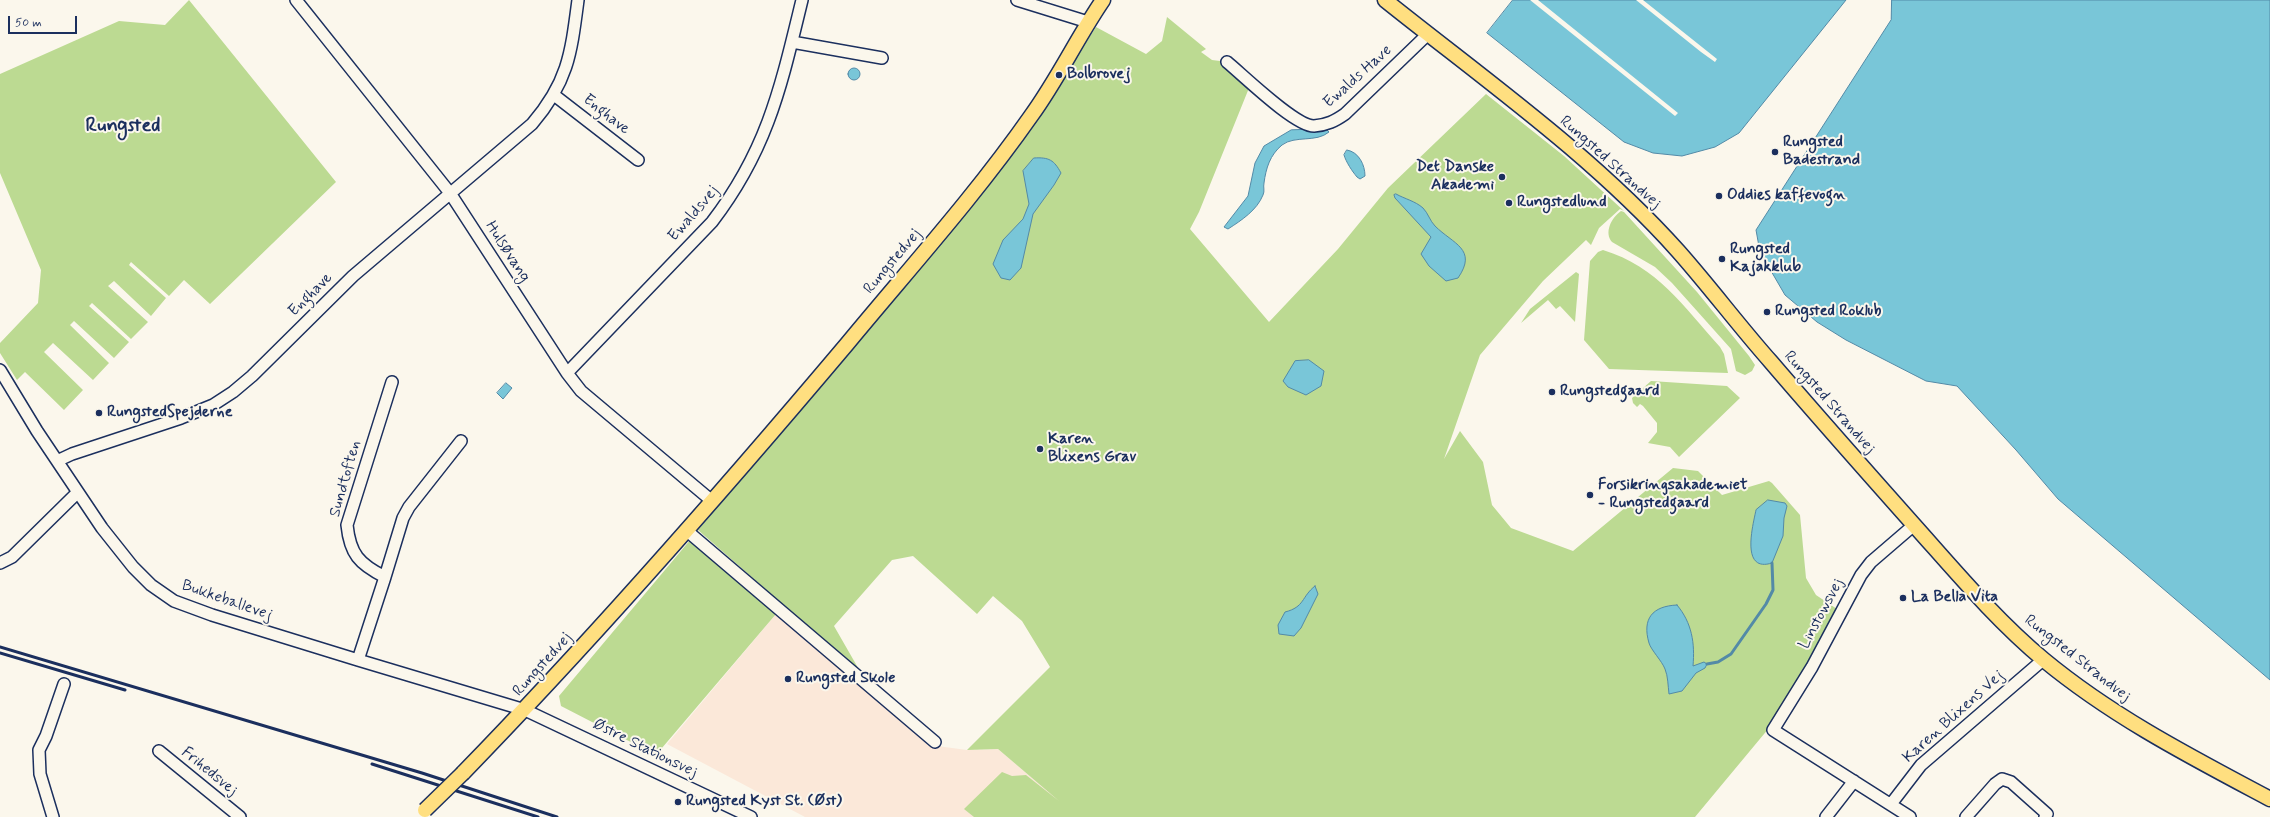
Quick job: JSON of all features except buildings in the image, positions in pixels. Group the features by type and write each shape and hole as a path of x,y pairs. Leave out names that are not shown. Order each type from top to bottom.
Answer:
{"main road":[{"name":"Rungstedvej","path":"421,814 525,710 712,501 973,193 1056,81 1088,22 1102,0"},
{"name":"Rungsted Strandvej","path":"1385,0 1560,140 1627,199 1677,250 1769,360 1976,594 2044,659 2090,695 2140,728 2270,799"}],"street":[{"name":"Hulsøvang","path":"296,0 450,193 567,373 581,391 712,501"},
{"name":"Enghave","path":"57,461 72,454 181,418 213,405 233,392 252,376 352,276 532,124 554,95 564,77 570,56 578,0"},
{"name":"Ewaldsvej","path":"567,373 712,222 748,170 765,134 778,96 802,0"},
{"path":"1018,0 1088,22"},
{"name":"Ewalds Have","path":"1228,62 1296,120 1313,126 1332,123 1345,114 1428,34"},
{"path":"792,42 882,58"},
{"name":"Enghave","path":"554,95 638,160"},
{"name":"Bukkeballevej","path":"0,370 77,493 133,567 151,585 174,601 212,615 525,710"},
{"name":"Sundtoften","path":"385,577 367,568 356,556 349,542 347,525 392,382"},
{"path":"358,660 403,518 409,507 461,441"},
{"path":"0,563 12,557 77,493"},
{"name":"Linstowsvej","path":"1854,781 1773,730 1812,668 1861,575 1871,562 1914,525"},
{"path":"686,530 935,742"},
{"name":"Karen Blixens Vej","path":"1891,804 1921,766 2044,659"},
{"path":"53,817 40,774 39,750 46,736 64,684"},
{"name":"Østre Stationsvej","path":"525,710 751,817"},
{"name":"Frihedsvej","path":"159,751 240,817"},
{"path":"1966,817 1995,784 2002,779 2016,787 2047,814 2045,817"},
{"path":"1826,817 1854,781 1910,817"}],"shaded area":[{"name":"Rungsted Skole","path":"776,614 937,746 967,750 998,749 1078,817 805,817 667,744"}],"green space":[{"path":"189,0 336,182 210,304 184,280 169,296 131,262 129,265 166,298 151,316 114,281 108,286 148,322 131,339 92,303 89,306 129,342 114,358 74,321 70,325 109,363 93,380 53,343 44,352 83,390 64,410 25,372 17,380 0,353 0,343 38,303 41,270 0,173 0,74 119,21 165,25"},
{"path":"1167,17 1206,49 1201,52 1212,60 1220,61 1249,88 1199,212 1190,229 1269,322 1338,249 1388,188 1486,94 1564,156 1624,211 1620,209 1599,228 1591,245 1586,240 1543,281 1480,355 1444,459 1460,431 1483,462 1492,505 1511,528 1573,551 1673,468 1698,471 1722,495 1769,481 1800,515 1806,578 1816,595 1837,609 1774,722 1695,817 974,817 964,809 1002,772 1012,776 1026,775 1059,801 998,749 967,750 1050,667 1022,621 993,596 977,614 913,556 892,560 834,626 861,673 698,530 794,415 928,260 1008,159 1096,27 1146,54 1162,41"},
{"path":"1621,211 1624,212 1697,292 1749,356 1755,365 1752,371 1745,375 1736,371 1731,349 1672,283 1655,267 1612,242 1609,234 1610,226 1614,218"},
{"path":"1603,250 1622,257 1639,267 1654,277 1668,290 1720,347 1724,354 1728,373 1609,369 1584,340 1590,261 1598,252"},
{"path":"1576,272 1579,274 1575,322 1560,306 1556,309 1548,300 1521,323 1530,309"},
{"path":"1651,381 1727,386 1740,398 1679,457 1670,447 1648,443 1657,432 1657,423 1643,406 1640,404 1637,407 1633,403 1632,398"},
{"path":"691,539 776,614 656,755 561,706 559,696"}],"water":[{"path":"1513,0 1846,0 1739,133 1715,147 1682,156 1653,153 1624,142 1487,33"},
{"path":"1892,0 2270,0 2270,680 2058,499 2016,450 1957,386 1926,381 1846,340 1817,322 1785,295 1760,252 1756,230 1891,20"},
{"path":"852,68 856,68 860,74 856,80 852,80 848,76 848,72"},
{"path":"1326,129 1329,132 1324,135 1293,140 1282,145 1274,153 1267,167 1264,194 1257,205 1244,218 1233,226 1228,229 1224,227 1248,196 1255,163 1264,146 1291,130"},
{"path":"1347,150 1355,153 1362,163 1365,176 1360,179 1355,175 1346,161 1344,155"},
{"path":"1034,158 1044,158 1050,160 1056,165 1061,173 1033,214 1021,268 1010,280 1001,278 993,264 1003,240 1023,219 1029,204 1023,171"},
{"path":"1396,194 1423,208 1435,226 1461,248 1465,260 1458,278 1446,281 1429,266 1421,254 1431,237 1395,198 1394,195"},
{"path":"1309,360 1324,371 1321,386 1306,395 1288,387 1283,381 1295,361"},
{"path":"506,383 512,388 503,399 497,393"},
{"path":"1768,500 1785,503 1787,506 1784,518 1783,536 1772,563 1762,564 1756,561 1752,555 1751,536 1756,510"},
{"path":"1315,586 1318,594 1301,628 1294,636 1279,634 1278,625 1285,612 1300,604"},
{"path":"1677,605 1686,619 1693,641 1693,666 1704,662 1707,664 1705,668 1696,673 1682,691 1669,694 1666,672 1664,666 1650,646 1647,635 1647,627 1651,615 1655,611 1668,606"}],"pier":[{"path":"1530,0 1538,0 1678,113 1675,116"},
{"path":"1636,0 1643,0 1717,59 1715,62 1701,52"}],"waterway":[{"path":"1707,664 1718,662 1731,654 1766,604 1773,590 1772,563"}],"railway":[{"path":"0,647 422,773 557,817"},
{"path":"0,653 125,690"},
{"path":"372,764 538,817"}],"place":[{"name":"Bolbrovej","path":"1059,75"},
{"name":"Rungsted Badestrand","path":"1775,152"},
{"name":"Det Danske Akademi","path":"1502,177"},
{"name":"Oddies kaffevogn","path":"1719,196"},
{"name":"Rungstedlund","path":"1509,203"},
{"name":"Rungsted Kajakklub","path":"1722,259"},
{"name":"Rungsted Roklub","path":"1767,312"},
{"name":"Rungstedgaard","path":"1552,392"},
{"name":"RungstedSpejderne","path":"99,413"},
{"name":"Karen Blixens Grav","path":"1040,449"},
{"name":"Forsikringsakademiet - Rungstedgaard","path":"1590,495"},
{"name":"La Bella Vita","path":"1903,598"},
{"name":"Rungsted Skole","path":"788,679"},
{"name":"Rungsted Kyst St. (Øst)","path":"678,802"}],"district":[{"name":"Rungsted","path":"123,127"}]}
